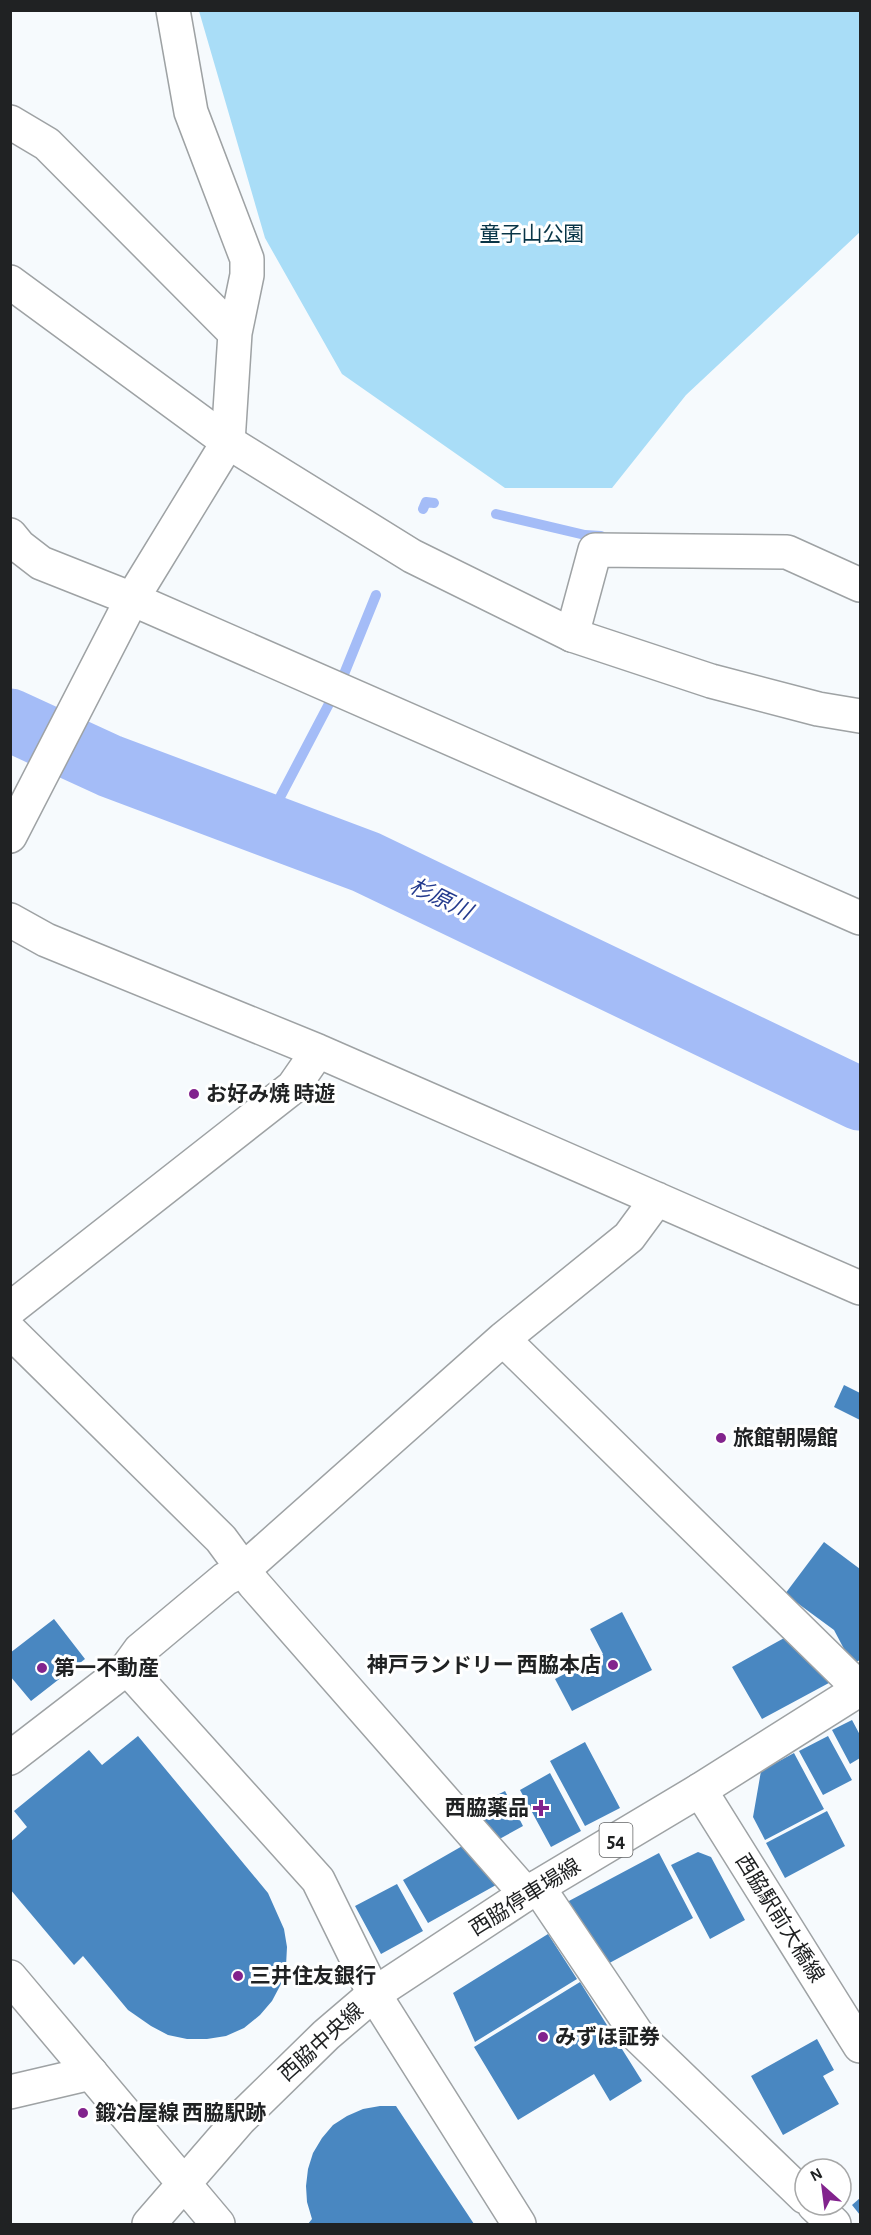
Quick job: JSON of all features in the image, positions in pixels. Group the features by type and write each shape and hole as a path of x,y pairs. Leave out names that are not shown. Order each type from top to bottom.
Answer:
{"street":[{"path":"10,836 127,609 228,442 236,333 247,274 247,260 191,112 173,10"},
{"path":"10,122 47,144 236,333"},
{"path":"10,282 228,442 412,556 572,635 711,681 818,709 861,716"},
{"path":"10,535 40,564 127,609 337,689 861,918"},
{"path":"572,635 595,550 787,552 861,585"},
{"path":"10,920 46,940 318,1051 861,1288"},
{"path":"10,1309 293,1087 318,1051"},
{"path":"10,1758 127,1668 140,1650 225,1579 243,1570 503,1339 629,1237 657,1199"},
{"path":"10,1331 221,1539 243,1570 532,1890 639,2037 793,2185"},
{"path":"503,1339 860,1689"},
{"path":"127,1668 318,1880 374,1994 519,2224"},
{"name":"西脇停車場線","path":"374,1994 532,1890 700,1790 860,1689"},
{"name":"西脇駅前大橋線","path":"700,1790 861,2046"},
{"path":"10,1977 218,2224"},
{"name":"西脇中央線","path":"149,2224 240,2119 280,2078 374,1994"},
{"path":"10,2092 91,2073"}],"green space":[{"name":"童子山公園","path":"199,11 860,11 860,232 686,395 612,488 505,488 342,374 265,238"}],"building":[{"path":"844,1385 860,1393 860,1420 834,1407"},
{"path":"824,1542 860,1569 860,1660 852,1664 834,1630 785,1594"},
{"path":"622,1612 652,1670 572,1711 555,1679 603,1654 590,1629"},
{"name":"第一不動産","path":"54,1619 85,1659 31,1701 10,1676 10,1653"},
{"path":"795,1632 840,1677 762,1719 732,1667"},
{"path":"852,1720 860,1735 860,1758 850,1764 832,1730"},
{"path":"138,1736 268,1893 284,1929 287,1947 286,1966 281,1984 272,2001 244,2028 226,2036 187,2039 168,2035 151,2026 128,2010 83,1956 74,1965 10,1889 10,1842 27,1827 14,1811 89,1750 102,1765"},
{"path":"828,1736 852,1780 823,1795 799,1751"},
{"path":"585,1742 620,1808 585,1826 550,1761"},
{"path":"794,1753 824,1809 765,1840 753,1817 761,1771"},
{"path":"550,1773 581,1831 551,1847 520,1790"},
{"path":"505,1791 523,1826 494,1842 475,1806"},
{"path":"827,1811 845,1846 785,1878 766,1843"},
{"path":"471,1841 496,1885 428,1923 403,1880"},
{"path":"698,1852 711,1857 745,1920 710,1939 671,1865"},
{"path":"659,1853 693,1918 602,1967 567,1902"},
{"path":"397,1884 423,1931 381,1954 355,1906"},
{"path":"548,1934 577,1979 475,2042 453,1993"},
{"path":"580,1982 642,2081 610,2101 594,2074 518,2120 474,2047"},
{"path":"817,2039 834,2070 823,2076 839,2104 783,2135 751,2076"},
{"path":"396,2106 474,2224 308,2224 312,2219 307,2202 308,2169 313,2153 322,2138 333,2125 347,2116 363,2109"},
{"path":"860,2198 860,2215 853,2206"}],"waterway":[{"path":"423,509 426,502 434,503"},
{"path":"496,514 585,535 601,536"},
{"path":"266,824 342,679 376,595"},
{"name":"杉原川","path":"10,720 110,766 366,862 860,1099"}],"place":[{"name":"お好み焼 時遊","path":"194,1094"},
{"name":"旅館朝陽館","path":"721,1438"},
{"name":"神戸ランドリー 西脇本店","path":"613,1665"},
{"name":"第一不動産","path":"42,1668"},
{"name":"西脇薬品","path":"541,1808"},
{"name":"三井住友銀行","path":"238,1976"},
{"name":"みずほ証券","path":"543,2037"},
{"name":"鍛冶屋線 西脇駅跡","path":"83,2113"}]}
